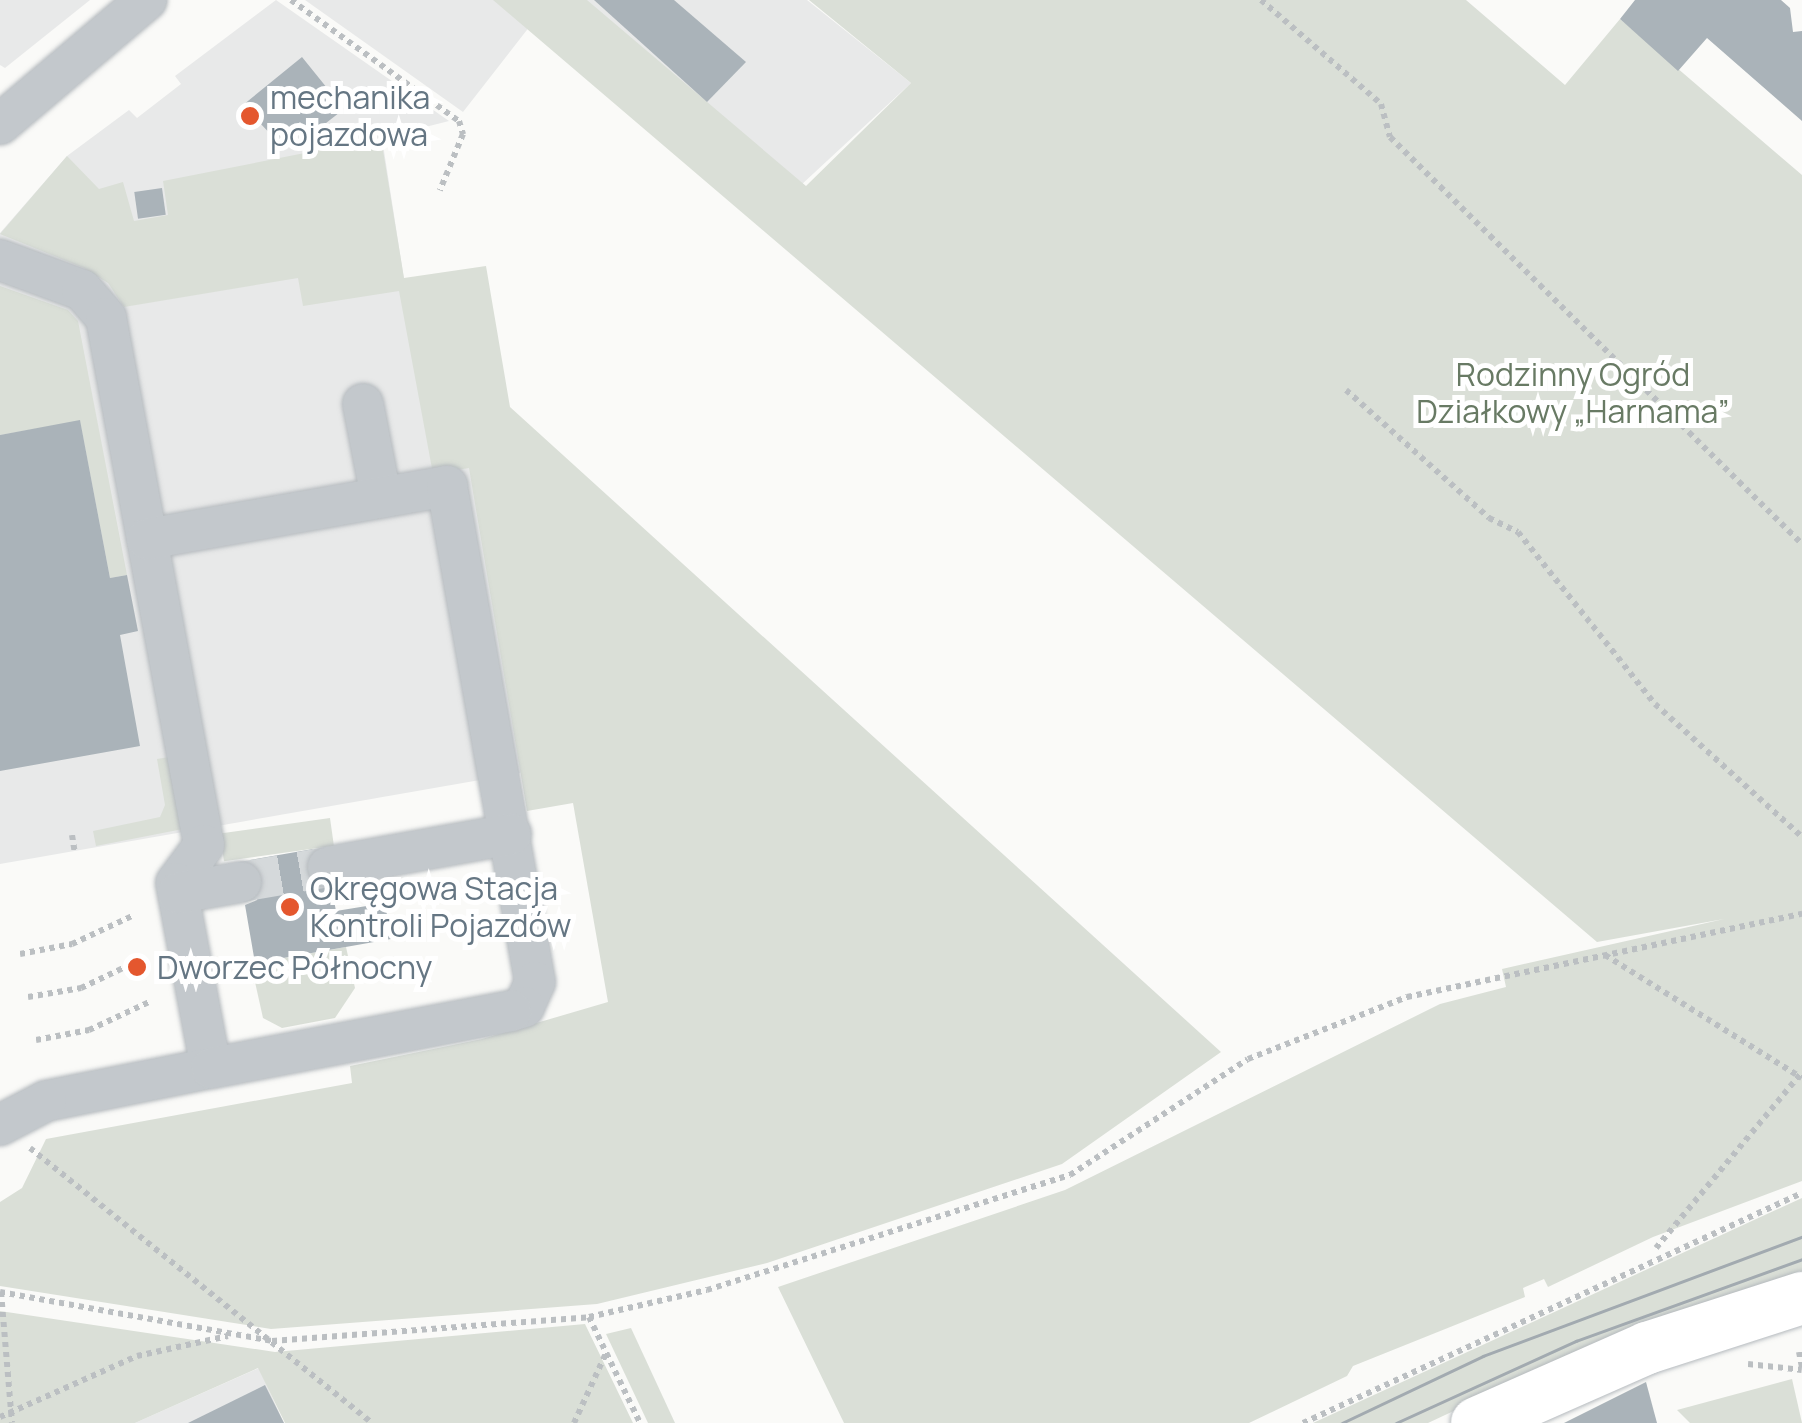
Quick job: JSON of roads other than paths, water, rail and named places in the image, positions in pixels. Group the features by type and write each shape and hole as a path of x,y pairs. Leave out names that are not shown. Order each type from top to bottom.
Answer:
{"main road":[{"path":"1477,1423 1647,1348 1802,1298"}],"street":[{"path":"0,124 146,0"},
{"path":"0,260 82,290 102,310 204,844 178,876 178,894 211,1068"},
{"path":"363,404 381,497"},
{"path":"12,1134 46,1101 524,1007 535,982 452,495 446,486 147,539"},
{"path":"328,867 511,834"},
{"path":"178,894 241,882"}],"tunnel":[{"path":"241,882 328,867"}],"tram line":[{"path":"1342,1423 1483,1356 1802,1237"},
{"path":"1396,1423 1576,1341 1802,1259"}],"place":[{"name":"mechanika pojazdowa","path":"250,116"},
{"name":"Okręgowa Stacja Kontroli Pojazdów","path":"290,907"},
{"name":"Dworzec Północny","path":"137,967"}],"park label":[{"name":"Rodzinny Ogród Działkowy „Harnama”","path":"1573,394"}]}
